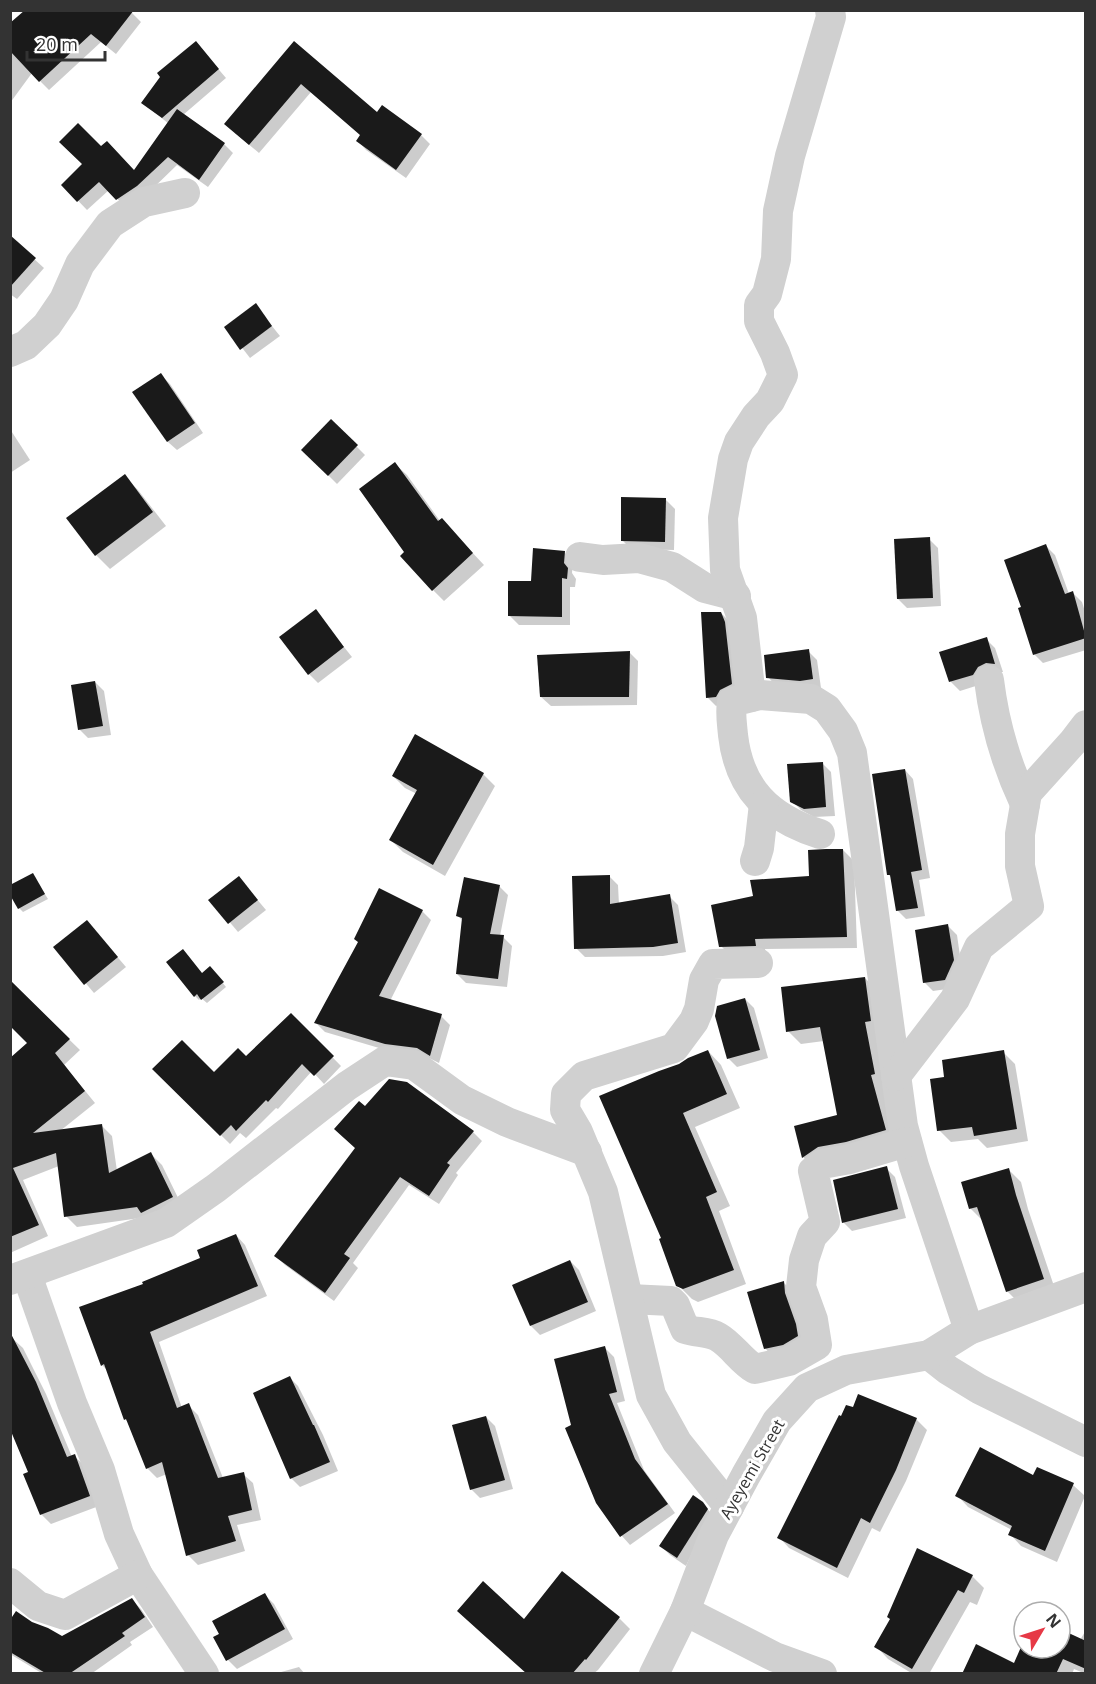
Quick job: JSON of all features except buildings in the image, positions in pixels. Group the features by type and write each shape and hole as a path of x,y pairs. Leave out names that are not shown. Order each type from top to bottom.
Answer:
{"street":[{"path":"751,697 742,618 725,570 723,518 733,459 739,442 756,416 770,401 783,375 759,321 759,306 767,294 776,259 778,211 790,156 831,17 830,10"},
{"path":"10,352 26,345 47,325 64,300 80,264 110,224 144,202 185,193"},
{"path":"580,557 603,560 639,558 672,567 705,588 736,596"},
{"path":"989,680 992,704 1016,785 1025,804"},
{"path":"820,834 776,814 764,804 740,771 730,710 732,702 760,695 811,699 827,709 843,731 852,753 907,1142 969,1330"},
{"path":"896,1076 955,999 980,947 1029,906 1020,866 1020,834 1027,793 1086,725"},
{"path":"755,861 759,848 764,804"},
{"path":"729,1507 677,1442 651,1395 603,1192 578,1132 565,1110 566,1094 584,1076 674,1048 694,1021 699,1009 704,980 714,964 758,963"},
{"path":"204,1674 138,1575 119,1534 100,1470 19,1278 166,1223 216,1188 347,1086 385,1061 414,1065 462,1100 507,1122 587,1152"},
{"path":"629,1299 671,1301 685,1329 711,1333 719,1337 755,1369 789,1360 817,1345 813,1320 801,1287 804,1260 812,1236 825,1222 813,1171 822,1164 850,1160 907,1142"},
{"path":"1086,1287 969,1330 929,1355 979,1389 1086,1442"},
{"name":"Ayeyemi Street","path":"654,1674 685,1611 714,1535 777,1421 807,1388 846,1370 929,1355"},
{"path":"10,1583 38,1606 65,1615 138,1575"},
{"path":"685,1611 775,1657 822,1674"}]}
